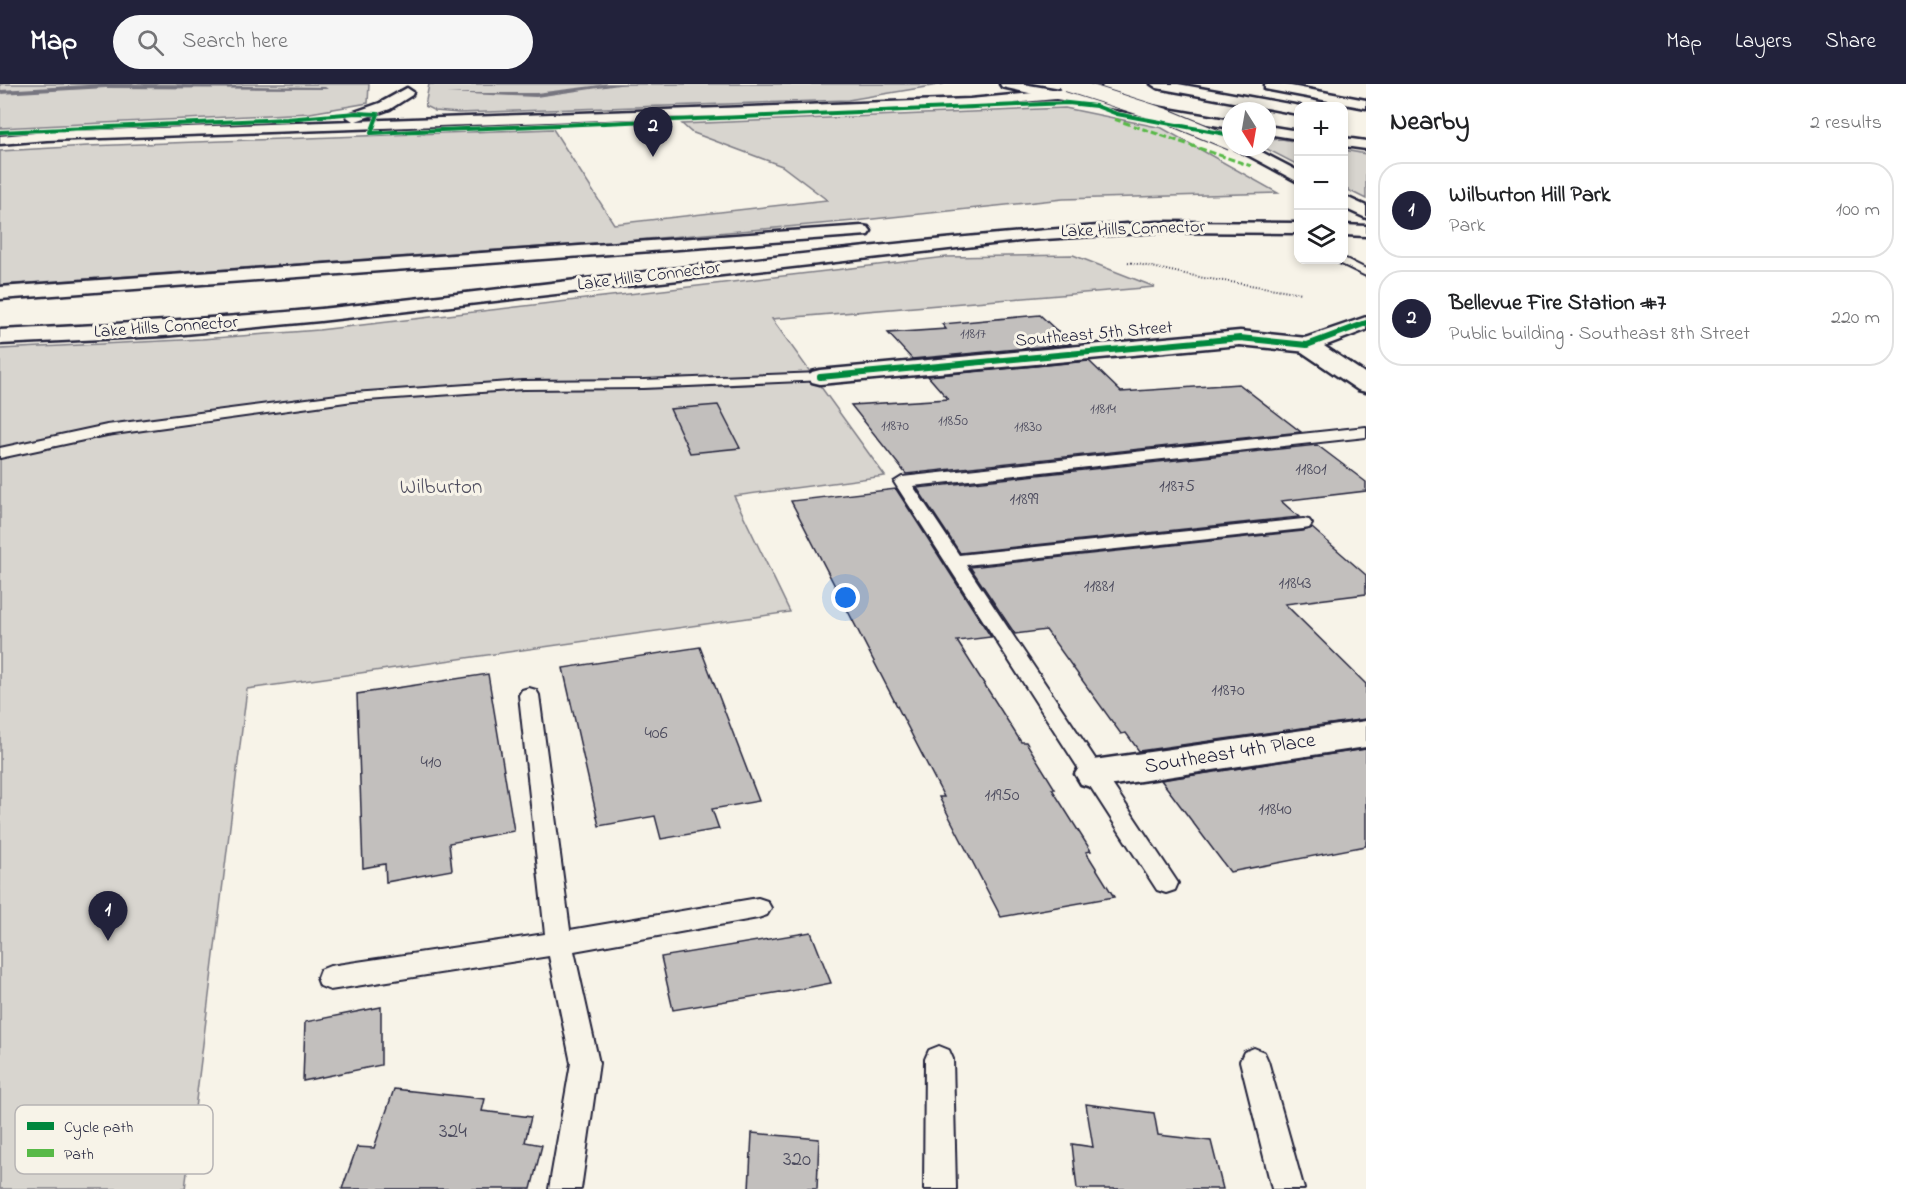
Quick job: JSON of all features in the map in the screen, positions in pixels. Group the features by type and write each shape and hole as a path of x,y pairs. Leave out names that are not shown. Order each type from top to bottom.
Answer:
{"main road":[{"path":"1006,84 1056,95 1222,123"},
{"path":"1066,84 1166,116 1222,139"},
{"path":"0,140 47,136 943,104 1056,95 1095,84"},
{"path":"1157,84 1294,109"},
{"path":"1260,84 1366,104"},
{"path":"405,123 408,88"},
{"path":"289,127 350,118 370,112 408,88"},
{"path":"1276,131 1294,134"},
{"path":"1348,143 1366,146"},
{"path":"1258,156 1294,174"},
{"path":"1348,207 1366,214"},
{"name":"Lake Hills Connector","path":"966,224 1125,213 1294,212"},
{"name":"Lake Hills Connector","path":"0,337 164,329 320,315 1028,235 1158,227 1294,228"},
{"name":"Lake Hills Connector","path":"0,293 886,229"},
{"path":"1348,230 1366,231"},
{"name":"Southeast 5th Street","path":"820,376 1240,338 1307,345 1366,323"},
{"path":"1307,345 1366,385"},
{"name":"Southeast 4th Place","path":"1094,774 1366,734"}],"lane":[{"path":"1347,264 1366,273"},
{"path":"0,453 107,430 353,397 523,385 643,384 820,376"},
{"path":"1166,883 902,482 1366,432"},
{"path":"956,561 1303,524"},
{"path":"529,695 560,943 585,1063 565,1189"},
{"path":"330,978 560,943 758,908"},
{"path":"939,1059 940,1189"},
{"path":"1254,1061 1288,1189"}],"path":[{"path":"1126,261 1204,278 1302,293"}],"green space":[{"path":"0,84 369,84 368,103 310,113 0,128"},
{"path":"429,84 944,84 848,100 458,113 435,111 425,106"},
{"path":"1065,108 1162,128 1278,193 1063,199 854,221 625,241 0,285 0,151 553,129 614,224 827,200 782,166 691,132 682,124"},
{"path":"1276,139 1294,141 1294,163 1276,154"},
{"path":"1348,151 1366,154 1366,199 1348,190"},
{"name":"Wilburton","path":"1073,255 1155,287 772,319 885,476 734,496 790,612 247,689 195,1105 15,1105 15,1174 187,1174 185,1189 0,1189 0,349 202,339 319,330 947,257"}],"building":[{"path":"1040,315 1071,344 912,359 888,333 946,329 942,324"},
{"path":"1089,361 1121,392 1239,384 1301,432 906,474 851,405 948,399 928,376"},
{"path":"718,405 740,448 690,453 670,409"},
{"path":"1317,445 1366,482 1366,491 1281,501 1299,517 960,553 917,488"},
{"path":"896,489 991,637 957,641 1021,742 1026,742 1055,789 1052,789 1091,851 1086,852 1114,897 1001,917 939,797 944,797 791,501"},
{"path":"1312,528 1366,575 1366,594 1285,604 1366,684 1366,719 1139,751 1126,733 1121,734 1046,630 1015,634 970,567 1303,531"},
{"path":"700,647 759,801 712,809 719,829 661,839 655,816 599,826 563,668"},
{"path":"488,674 514,831 449,843 452,870 386,882 385,864 363,868 357,694"},
{"path":"1366,749 1366,846 1230,872 1161,780"},
{"path":"811,932 831,983 673,1010 661,957"},
{"path":"381,1007 381,1065 303,1081 305,1022"},
{"path":"394,1089 485,1099 482,1111 531,1117 525,1142 542,1145 531,1189 342,1189 357,1147 374,1148"},
{"path":"1086,1104 1154,1113 1158,1135 1211,1141 1223,1189 1077,1189 1072,1144 1093,1147"},
{"path":"752,1133 819,1139 817,1189 749,1189"}],"waterway":[{"path":"450,93 536,95 623,84"},
{"path":"0,92 106,86 325,89"}],"marked path":[{"path":"1114,119 1251,166"}],"cycle path":[{"path":"0,132 287,119 356,113 378,114 371,133 1068,103 1096,106 1117,114 1222,133"},
{"path":"820,377 1240,338 1307,345 1366,323"}],"place":[{"name":"Bellevue Fire Station #7","path":"653,157"},
{"name":"Wilburton Hill Park","path":"108,941"}]}
